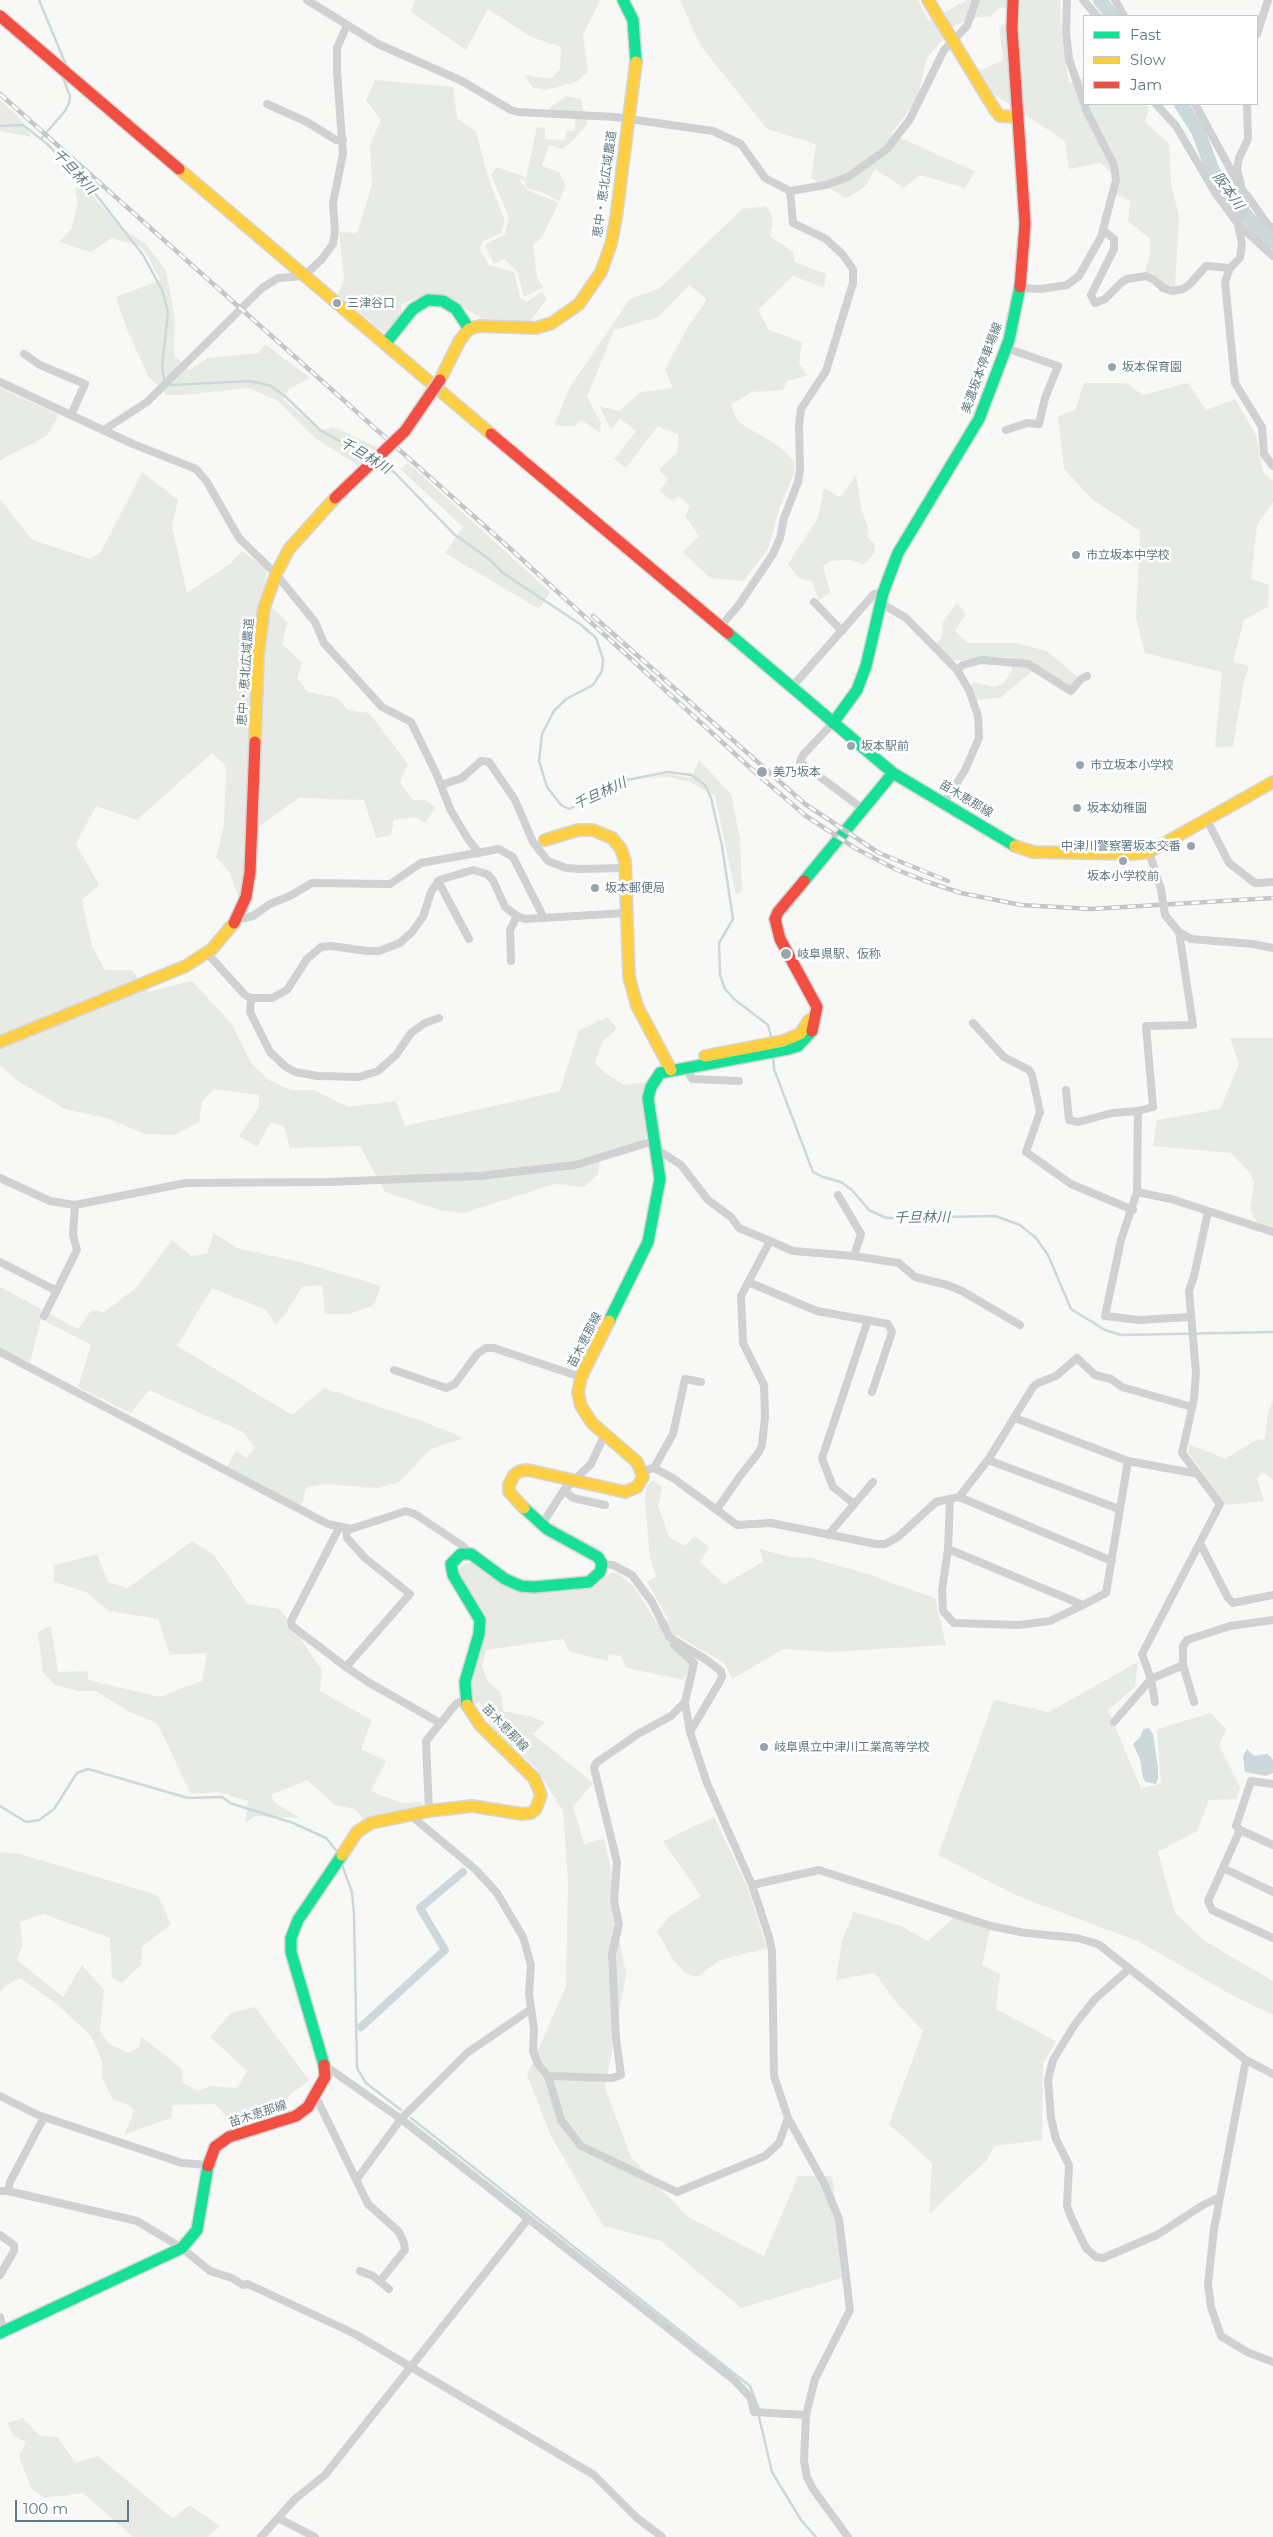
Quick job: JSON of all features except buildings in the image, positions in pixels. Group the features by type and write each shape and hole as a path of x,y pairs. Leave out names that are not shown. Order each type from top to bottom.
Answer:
{"main road":[{"name":"恵中・恵北広域農道","path":"0,1042 166,975 207,953 220,941 236,920 246,896 250,872 261,628 264,608 276,574 298,538 335,498 405,431 418,415 440,380 460,340 470,329 479,326 526,328 544,325 566,315 585,297 601,272 611,244 616,218 636,43 633,20 623,0"},
{"path":"928,0 997,114 1017,117"},
{"name":"美濃坂本停車場線","path":"833,723 857,690 866,666 882,598 905,538 979,419 1006,348 1020,288 1024,246 1025,195 1017,117 1013,0"},
{"path":"0,16 304,276 893,773"},
{"path":"385,344 412,309 428,300 442,301 456,309 470,329"},
{"name":"苗木恵那線","path":"642,1471 637,1462 604,1436 581,1406 578,1393 582,1377 648,1242 659,1189 648,1098 654,1080 660,1073 671,1070 785,1045 798,1046 812,1029 817,1007 780,939 775,919 778,912 893,773 945,802 1020,849 1032,852 1133,854 1150,852 1273,782"},
{"path":"544,840 578,830 599,832 617,844 624,855 627,967 632,993 656,1044 671,1070"},
{"name":"苗木恵那線","path":"671,1070 700,1058 750,1052"},
{"path":"471,1554 505,1579 521,1586 534,1587 588,1582 600,1572 602,1564 598,1557 588,1550 570,1544 542,1524 510,1492 509,1485 514,1475 520,1471 528,1470 624,1492 638,1486 643,1477 642,1471"},
{"name":"苗木恵那線","path":"2,2332 182,2248 197,2230 211,2152 229,2137 296,2116 308,2107 325,2077 324,2065 291,1952 292,1932 356,1832 371,1822 408,1814 472,1806 522,1814 531,1813 540,1802 540,1788 534,1778 475,1719 465,1700 466,1673 479,1634 480,1620 450,1570 454,1559 461,1554 471,1554"}],"street":[{"path":"307,0 378,44 460,80 511,110 628,119 700,128 727,137 745,148 765,178 790,190 842,180 887,149 900,135 910,119 944,50 967,26 976,0"},
{"path":"1067,0 1066,38 1069,59 1083,100"},
{"path":"1083,0 1096,15"},
{"path":"1115,0 1123,15"},
{"path":"1258,31 1268,0"},
{"path":"104,430 148,402 262,288 278,278 304,276 322,259 333,244 335,232 333,203 341,170 343,140 337,72 337,48 347,26"},
{"path":"267,104 307,122 336,140 343,140"},
{"path":"1020,288 1040,289 1067,285 1073,281 1089,259 1103,230 1116,172 1085,105"},
{"path":"1157,105 1176,126 1216,194 1238,224 1273,256"},
{"path":"1196,105 1248,200 1268,225 1273,228"},
{"path":"1242,190 1237,163 1248,139 1247,105"},
{"path":"720,627 738,606 773,554 780,538 784,518 798,482 800,470 798,425 801,409 826,370 853,283 853,269 842,254 826,239 793,223 790,190"},
{"path":"1248,200 1238,224 1242,244 1240,258 1230,268 1225,282 1235,383 1262,427 1264,454 1273,466"},
{"path":"1103,230 1114,239 1114,248 1091,295 1095,302 1105,299 1122,282 1127,280 1146,276 1154,279 1163,288 1172,291 1183,289 1189,285 1206,266 1230,268"},
{"path":"1006,348 1058,366 1045,398 1039,424 1027,423 1006,430"},
{"path":"24,354 40,365 85,384 71,415"},
{"path":"0,382 196,470 208,482 239,538 276,574 316,622 324,643 382,707 411,722 441,785 451,811 468,839 479,852"},
{"path":"791,688 874,594 882,598 906,618 957,670 968,690 980,730 979,738 965,770 945,802"},
{"path":"814,602 842,631"},
{"path":"957,670 963,665 981,660 1028,664 1071,691 1081,679 1087,676"},
{"path":"833,723 803,756 800,762 863,809"},
{"path":"441,785 466,776 481,761 489,762 516,800 533,842 548,860 573,868 625,868"},
{"path":"1208,820 1230,863 1255,883 1273,882"},
{"path":"236,920 253,916 270,904 290,896 312,883 390,884 421,862 499,849 513,857 544,918"},
{"path":"1150,852 1161,889 1165,915 1179,932 1191,939 1253,944 1273,948"},
{"path":"207,953 239,990 251,998 272,998 287,990 306,959 321,947 331,946 368,951 379,950 400,943 420,921 434,885 438,881 463,871 480,871 493,880 505,906 517,916 525,919 626,913"},
{"path":"438,881 469,939"},
{"path":"511,961 510,930 517,916"},
{"path":"1066,1090 1069,1120 1078,1122 1112,1113 1138,1111 1153,1106 1146,1026 1193,1024 1179,932"},
{"path":"251,998 250,1012 270,1052 294,1072 318,1076 358,1077 378,1071 393,1059 411,1033 425,1023 439,1018"},
{"path":"973,1023 1004,1057 1029,1070 1032,1075 1040,1112 1026,1152 1071,1184 1133,1210"},
{"path":"686,1067 692,1079 738,1081"},
{"path":"1138,1111 1137,1192 1133,1210 1114,1266 1105,1316 1140,1320 1190,1320"},
{"path":"0,1178 50,1200 75,1205 186,1184 330,1182 480,1176 575,1166 654,1145 681,1165 708,1200 731,1217 739,1228 793,1251 854,1256 899,1263 915,1277 962,1291 1020,1325"},
{"path":"1137,1192 1171,1199 1273,1232"},
{"path":"838,1195 861,1234 854,1256"},
{"path":"44,1316 77,1250 73,1235 75,1205"},
{"path":"1155,1702 1151,1678 1142,1654 1220,1504 1182,1453 1192,1407 1196,1373 1189,1291 1208,1212"},
{"path":"718,1509 762,1445 765,1417 764,1385 743,1343 741,1296 770,1241"},
{"path":"0,1262 57,1291"},
{"path":"748,1282 817,1311 888,1324 892,1332 872,1392"},
{"path":"853,1503 833,1487 822,1458 868,1320"},
{"path":"394,1370 446,1388 455,1384 477,1354 486,1348 494,1348 582,1377"},
{"path":"0,1352 314,1517 343,1528 358,1528 395,1513 406,1511 431,1524 463,1546 471,1554"},
{"path":"1128,1461 1106,1593 1050,1621 1018,1625 954,1623 943,1611 948,1549 955,1498 988,1460 1033,1387 1044,1380 1056,1376 1077,1358 1096,1375 1111,1379 1122,1387 1192,1407"},
{"path":"654,1468 673,1434 684,1379 701,1382"},
{"path":"1015,1418 1128,1461 1198,1474"},
{"path":"542,1524 564,1490 591,1464 604,1436"},
{"path":"988,1460 1120,1509"},
{"path":"642,1471 654,1468 673,1478 718,1509 736,1525 771,1523 876,1544 885,1544 898,1537 936,1502 955,1498 1112,1561"},
{"path":"828,1535 853,1503 873,1482"},
{"path":"564,1490 573,1498 605,1505"},
{"path":"343,1528 291,1621 292,1626 368,1682 440,1723"},
{"path":"343,1528 347,1538 365,1558 410,1594 346,1666"},
{"path":"1200,1543 1228,1598 1233,1603 1273,1595"},
{"path":"948,1549 1083,1605"},
{"path":"602,1564 613,1565 632,1575 652,1602 676,1649 694,1664 685,1702 690,1732 707,1783 752,1885 772,1951 772,2063 774,2076 788,2118 824,2183 839,2219 850,2300 846,2320 816,2379 806,2415 804,2461 807,2476 848,2537"},
{"path":"1194,1702 1183,1665 1183,1646 1187,1640 1230,1626 1273,1620"},
{"path":"670,1638 705,1659 720,1671 722,1677 690,1732"},
{"path":"1114,1722 1151,1678 1183,1665"},
{"path":"429,1811 426,1741 456,1704 465,1700"},
{"path":"548,2076 612,2078 621,2075 616,2038 612,1954 619,1924 614,1901 617,1862 594,1768 596,1763 638,1734 671,1716 685,1702"},
{"path":"1273,1784 1251,1781 1236,1826 1240,1830 1273,1845"},
{"path":"408,1814 475,1869 497,1893 513,1917 523,1937 531,1965 529,1994 534,2029 533,2052 538,2064 548,2076 561,2120 581,2146 677,2192 765,2156 779,2143 788,2118"},
{"path":"1240,1830 1209,1897 1212,1910 1273,1938"},
{"path":"1223,1868 1273,1892"},
{"path":"752,1885 819,1870 991,1926 1025,1933 1077,1938 1098,1944 1128,1970 1246,2060 1273,2074"},
{"path":"1128,1970 1095,1999 1075,2024 1053,2060 1048,2080 1051,2118 1056,2139 1069,2166 1067,2206 1071,2217 1086,2248 1096,2257 1103,2258 1151,2238 1203,2205 1220,2197"},
{"path":"357,2178 402,2119 467,2053 531,2009"},
{"path":"1246,2060 1220,2197 1208,2284 1211,2308 1220,2336 1247,2352 1273,2362"},
{"path":"324,2065 402,2119 745,2390 751,2398 754,2412 806,2415"},
{"path":"315,2095 368,2204 399,2232 404,2243 405,2250 380,2281"},
{"path":"0,2096 44,2116 182,2163 208,2164"},
{"path":"44,2116 4,2191 137,2221 182,2248 210,2271 232,2278 243,2285 248,2284 334,2322 594,2475 636,2517 662,2537"},
{"path":"261,2537 296,2499 325,2475 412,2368 528,2218"},
{"path":"0,2235 14,2245 14,2252 0,2275"},
{"path":"360,2271 380,2281 389,2289"},
{"path":"0,2318 2,2332"},
{"path":"278,2518 315,2537"}],"shaded area":[{"path":"415,0 600,0 583,35 588,72 576,82 546,90 533,88 524,75 551,79 560,69 561,47 531,37 488,9 466,50 411,12"},
{"path":"680,0 918,0 929,21 967,0 1060,0 1062,37 1069,83 1083,77 1083,105 1145,105 1149,108 1145,122 1169,143 1171,184 1179,216 1175,287 1166,286 1153,273 1145,272 1150,254 1150,239 1128,221 1130,201 1115,194 1114,176 1101,163 1069,169 1065,141 989,91 979,71 1003,60 999,27 1005,24 1019,25 1018,6 999,8 990,17 978,17 955,25 927,58 917,100 891,134 975,171 965,188 920,175 904,188 875,169 865,187 846,198 811,178 816,144 767,129 700,45"},
{"path":"375,80 453,87 457,118 476,132 489,180 505,221 501,233 482,242 480,250 489,265 514,272 520,297 527,302 542,291 547,299 529,322 488,322 451,300 432,295 402,303 401,315 385,334 338,294 344,280 339,232 357,233 372,185 370,144 381,120 366,100"},
{"path":"566,96 581,99 587,124 574,140 563,149 549,145 542,166 559,172 566,186 559,201 541,192 526,188 525,180 519,179 527,190 559,203 541,238 533,245 537,278 544,287 524,297 517,271 504,259 494,264 485,245 505,234 509,217 491,175 497,167 526,177 537,127 545,128 545,139 565,140 566,131 574,131 576,114 549,113 550,107"},
{"path":"0,100 18,116 32,137 0,131"},
{"path":"84,185 121,228 146,244 166,270 175,320 174,355 189,370 208,358 259,353 265,344 310,378 289,389 283,399 319,431 333,427 379,448 358,465 315,438 278,401 248,388 167,395 148,376 126,327 116,297 160,280 148,256 140,246 112,238 91,252 59,242 72,228 78,201 75,189"},
{"path":"766,206 773,218 770,236 793,252 795,262 826,274 824,288 793,276 758,310 769,330 802,342 799,363 807,376 787,381 783,390 751,392 731,405 738,422 779,446 795,462 794,473 780,507 768,549 744,581 710,578 683,552 699,536 685,516 690,506 679,496 671,500 660,491 668,479 659,470 677,452 679,435 658,426 626,468 614,459 636,431 620,419 611,429 599,406 619,411 641,392 673,388 665,370 686,330 707,299 689,285 658,317 614,330 587,397 601,423 600,433 581,420 574,426 554,426 570,387 629,300 660,288 742,209"},
{"path":"1084,383 1127,383 1142,395 1188,383 1206,410 1235,399 1256,435 1263,472 1273,481 1273,502 1257,525 1251,579 1269,585 1268,607 1244,620 1233,662 1249,666 1244,681 1233,746 1215,748 1222,672 1145,653 1136,618 1140,531 1093,500 1064,469 1058,416 1075,410"},
{"path":"0,388 59,415 47,436 0,460"},
{"path":"408,463 550,592 539,609 445,553 463,527 400,469"},
{"path":"142,472 178,500 172,526 187,593 231,563 242,551 267,569 263,598 287,622 282,644 302,663 297,678 308,692 338,698 348,710 369,713 408,764 400,782 413,800 426,800 436,808 425,823 415,817 394,820 391,835 376,838 364,800 299,798 248,834 247,874 239,900 230,873 216,857 224,825 226,766 212,753 137,820 96,806 76,844 99,885 82,900 92,946 105,970 132,970 148,992 192,981 231,1023 251,1063 269,1080 291,1090 314,1090 348,1107 396,1101 405,1126 560,1091 579,1030 608,1017 617,1029 603,1041 595,1063 605,1073 624,1085 647,1082 644,1102 647,1123 645,1141 601,1154 598,1174 584,1187 554,1184 464,1213 439,1210 385,1192 360,1146 290,1148 284,1126 270,1123 257,1147 239,1136 259,1107 259,1095 214,1089 202,1101 199,1122 175,1135 144,1134 110,1119 65,1109 18,1081 0,1065 0,499 32,540 91,559 101,552"},
{"path":"856,475 862,512 868,526 868,538 874,543 875,552 865,564 847,560 830,561 823,566 830,592 819,601 812,581 799,578 788,564 818,518 824,488 840,497"},
{"path":"957,603 966,614 955,631 968,643 1016,643 1047,651 1078,677 1068,688 1037,667 1000,698 973,700 970,689 973,682 995,687 1004,683 1012,670 1009,657 949,661 935,646 942,637 943,622"},
{"path":"699,760 731,794 740,839 742,891 736,895 715,796 690,782 668,777 648,778 668,774 691,778"},
{"path":"1230,1038 1273,1038 1273,1230 1260,1228 1250,1209 1254,1184 1251,1174 1231,1153 1153,1146 1157,1120 1220,1109 1239,1064"},
{"path":"214,1233 237,1248 304,1263 381,1286 374,1305 349,1314 325,1314 322,1285 302,1287 284,1316 276,1324 266,1310 212,1288 177,1346 292,1415 324,1388 425,1422 463,1438 431,1449 399,1482 377,1488 326,1484 307,1487 303,1496 305,1499 300,1505 227,1467 236,1451 247,1458 255,1447 243,1432 149,1390 131,1413 78,1387 91,1345 41,1319 30,1363 0,1348 0,1287 78,1329 91,1310 104,1312 136,1288 172,1240 191,1256 207,1254"},
{"path":"1273,1400 1273,1480 1263,1472 1257,1478 1264,1501 1225,1505 1188,1452 1190,1444 1225,1459 1256,1440 1265,1439 1268,1412"},
{"path":"652,1480 662,1487 658,1506 669,1537 685,1546 694,1536 709,1547 700,1562 724,1584 763,1562 760,1549 790,1557 811,1558 858,1571 935,1598 946,1645 828,1652 784,1649 732,1679 724,1663 676,1635 667,1641 691,1666 683,1680 627,1668 621,1656 609,1654 608,1661 570,1652 563,1639 486,1650 482,1665 487,1680 501,1693 503,1711 529,1716 545,1722 533,1734 593,1783 573,1807 584,1844 604,1839 614,1881 614,1910 626,1974 605,2088 631,2157 688,2217 764,2256 798,2176 832,2176 845,2277 741,2308 661,2241 603,2226 551,2136 527,2075 566,1986 568,1881 563,1811 535,1767 489,1726 492,1716 479,1702 473,1705 470,1679 485,1631 485,1621 481,1610 458,1575 459,1569 464,1564 471,1563 481,1566 501,1584 530,1592 570,1591 596,1585 611,1573 618,1573 635,1588 656,1622 668,1619 647,1582 656,1576 650,1559 645,1501 646,1488"},
{"path":"192,1541 214,1555 247,1604 280,1609 322,1670 320,1691 372,1720 361,1749 386,1761 371,1791 401,1803 422,1802 423,1808 363,1819 355,1809 335,1805 307,1780 271,1795 275,1803 300,1818 255,1816 245,1823 248,1801 217,1792 191,1794 157,1723 131,1713 96,1691 78,1691 55,1685 43,1672 38,1632 51,1626 58,1672 88,1671 88,1680 160,1697 202,1681 207,1653 170,1655 158,1619 109,1611 86,1592 54,1582 54,1565 97,1554 108,1582 128,1588"},
{"path":"1138,1662 1135,1687 1108,1710 1141,1788 1161,1784 1157,1729 1211,1713 1226,1730 1219,1745 1240,1787 1237,1799 1209,1800 1197,1831 1158,1852 1175,1913 1205,1941 1273,1981 1273,2015 1230,1994 1140,1942 1013,1894 938,1855 994,1700 1049,1712"},
{"path":"1149,1728 1153,1734 1158,1768 1156,1784 1146,1782 1143,1778 1140,1759 1133,1744 1141,1736 1143,1729"},
{"path":"1247,1749 1254,1756 1267,1754 1270,1756 1273,1760 1273,1773 1266,1776 1245,1772 1243,1756"},
{"path":"714,1817 747,1886 767,1948 720,1960 697,1977 685,1973 672,1958 657,1931 669,1917 701,1896 663,1841"},
{"path":"0,1852 20,1854 158,1895 171,1924 142,1947 141,1965 122,1983 112,1978 110,1938 43,1914 20,1922 23,1944 17,1960 63,1997 82,1965 104,1990 100,2031 108,2043 128,2053 139,2047 141,2036 182,2069 183,2083 198,2091 210,2086 237,2088 247,2071 210,2037 232,2012 255,2007 309,2080 271,2110 239,2131 215,2104 173,2105 171,2118 124,2135 134,2111 128,2104 113,2100 102,2078 102,2061 91,2036 58,2005 20,1978 5,1986 0,1993"},
{"path":"854,1912 901,1926 928,1941 954,1917 990,1930 982,1965 1000,1974 996,2009 1056,2041 1043,2064 1042,2140 994,2146 986,2161 929,2214 932,2163 889,2124 923,2031 895,2001 875,1973 836,1980 842,1940"},
{"path":"23,2418 40,2436 58,2437 75,2463 98,2456 173,2519 189,2505 220,2526 208,2537 133,2537 83,2493 45,2498 31,2488 19,2456 26,2442 13,2435 7,2423"}],"waterway":[{"path":"39,0 66,65"},
{"name":"阪本川","path":"1100,0 1111,15"},
{"path":"41,139 65,111 69,103 70,96 63,78"},
{"name":"阪本川","path":"1182,105 1198,131 1213,171 1237,206 1273,243"},
{"name":"千旦林川","path":"0,126 23,125 46,143 87,183 143,255 162,290 168,312 162,367 164,378 172,385 250,381 271,386 286,397 320,430 372,459"},
{"name":"千旦林川","path":"377,462 394,472 455,535 488,558 503,573 580,624 596,638 603,659 602,671 593,685 566,699 554,711 542,734 539,761 547,787 561,805 569,809 627,780 668,772 691,775 705,785 711,798 722,846 733,919 719,943 720,975 725,989 734,999 768,1025 772,1040"},
{"name":"千旦林川","path":"773,1056 774,1069 813,1172 841,1182 852,1190 869,1210 886,1218 995,1216 1020,1225 1036,1238 1048,1255 1071,1309 1105,1330 1121,1335 1273,1332"},
{"path":"0,1806 26,1822 39,1820 54,1809 77,1773 88,1769 188,1798 222,1797 230,1803 293,1823 326,1838 336,1850"},
{"path":"341,1862 352,1892 354,1914 357,2068 366,2083 401,2110"},
{"path":"361,2027 445,1950 420,1908 463,1872"},
{"path":"411,2118 750,2386 759,2409"},
{"path":"759,2417 772,2472 801,2520 816,2537"}],"railway":[{"path":"0,94 515,553 757,774 806,816 855,848 895,869 928,882 961,893 1021,905 1091,909 1273,898"},
{"path":"593,616 805,804 879,853 948,881"}],"traffic: fast":[{"path":"623,0 633,20 636,62"},
{"path":"833,723 857,690 866,666 883,593 898,553 979,419 1009,340 1020,287"},
{"path":"385,344 413,309 428,300 443,301 456,309 469,329"},
{"path":"728,633 893,773 1015,846"},
{"path":"804,881 893,773"},
{"path":"609,1321 648,1242 660,1179 648,1098 651,1087 660,1073 788,1049 798,1046 812,1031"},
{"path":"467,1705 465,1682 479,1634 480,1620 453,1575 451,1564 461,1554 471,1554 505,1579 521,1586 534,1587 589,1582 600,1572 602,1564 598,1557 547,1529 524,1508"},
{"path":"324,2065 291,1952 291,1938 298,1920 342,1855"},
{"path":"0,2333 182,2248 197,2230 208,2166"}],"traffic: slow":[{"path":"928,0 995,110 1000,116 1017,117"},
{"path":"440,380 460,340 469,329 479,326 536,328 552,323 579,304 601,272 611,244 616,218 636,62"},
{"path":"179,169 491,434"},
{"path":"255,742 258,657 264,608 276,574 289,549 335,498"},
{"path":"1015,846 1033,852 1133,854 1149,852 1273,782"},
{"path":"545,840 578,830 593,830 612,838 621,849 625,861 629,977 637,1006 671,1070"},
{"path":"0,1042 186,966 212,949 234,923"},
{"path":"705,1056 783,1041 800,1034 809,1020"},
{"path":"524,1508 509,1492 509,1485 514,1475 520,1471 528,1470 625,1492 637,1487 643,1477 637,1462 592,1423 581,1406 578,1393 581,1377 609,1321"},
{"path":"342,1855 357,1832 371,1823 429,1811 472,1806 522,1814 531,1813 536,1809 541,1795 534,1778 480,1725 467,1705"}],"traffic: jam":[{"path":"1013,0 1012,29 1025,224 1020,287"},
{"path":"0,16 179,169"},
{"path":"335,498 405,431 440,380"},
{"path":"491,434 728,633"},
{"path":"234,923 246,897 250,872 255,742"},
{"path":"804,881 778,912 775,919 780,939 817,1007 812,1031"},
{"path":"208,2166 215,2147 229,2137 296,2116 308,2107 325,2077 324,2065"}],"place":[{"name":"三津谷口","path":"337,303"},
{"name":"坂本保育園","path":"1112,367"},
{"name":"市立坂本中学校","path":"1076,555"},
{"name":"坂本駅前","path":"851,746"},
{"name":"市立坂本小学校","path":"1080,765"},
{"name":"美乃坂本","path":"762,772"},
{"name":"坂本幼稚園","path":"1077,808"},
{"name":"中津川警察署坂本交番","path":"1191,846"},
{"name":"坂本小学校前","path":"1123,861"},
{"name":"坂本郵便局","path":"595,888"},
{"name":"岐阜県駅、仮称","path":"786,954"},
{"name":"岐阜県立中津川工業高等学校","path":"764,1747"}]}
